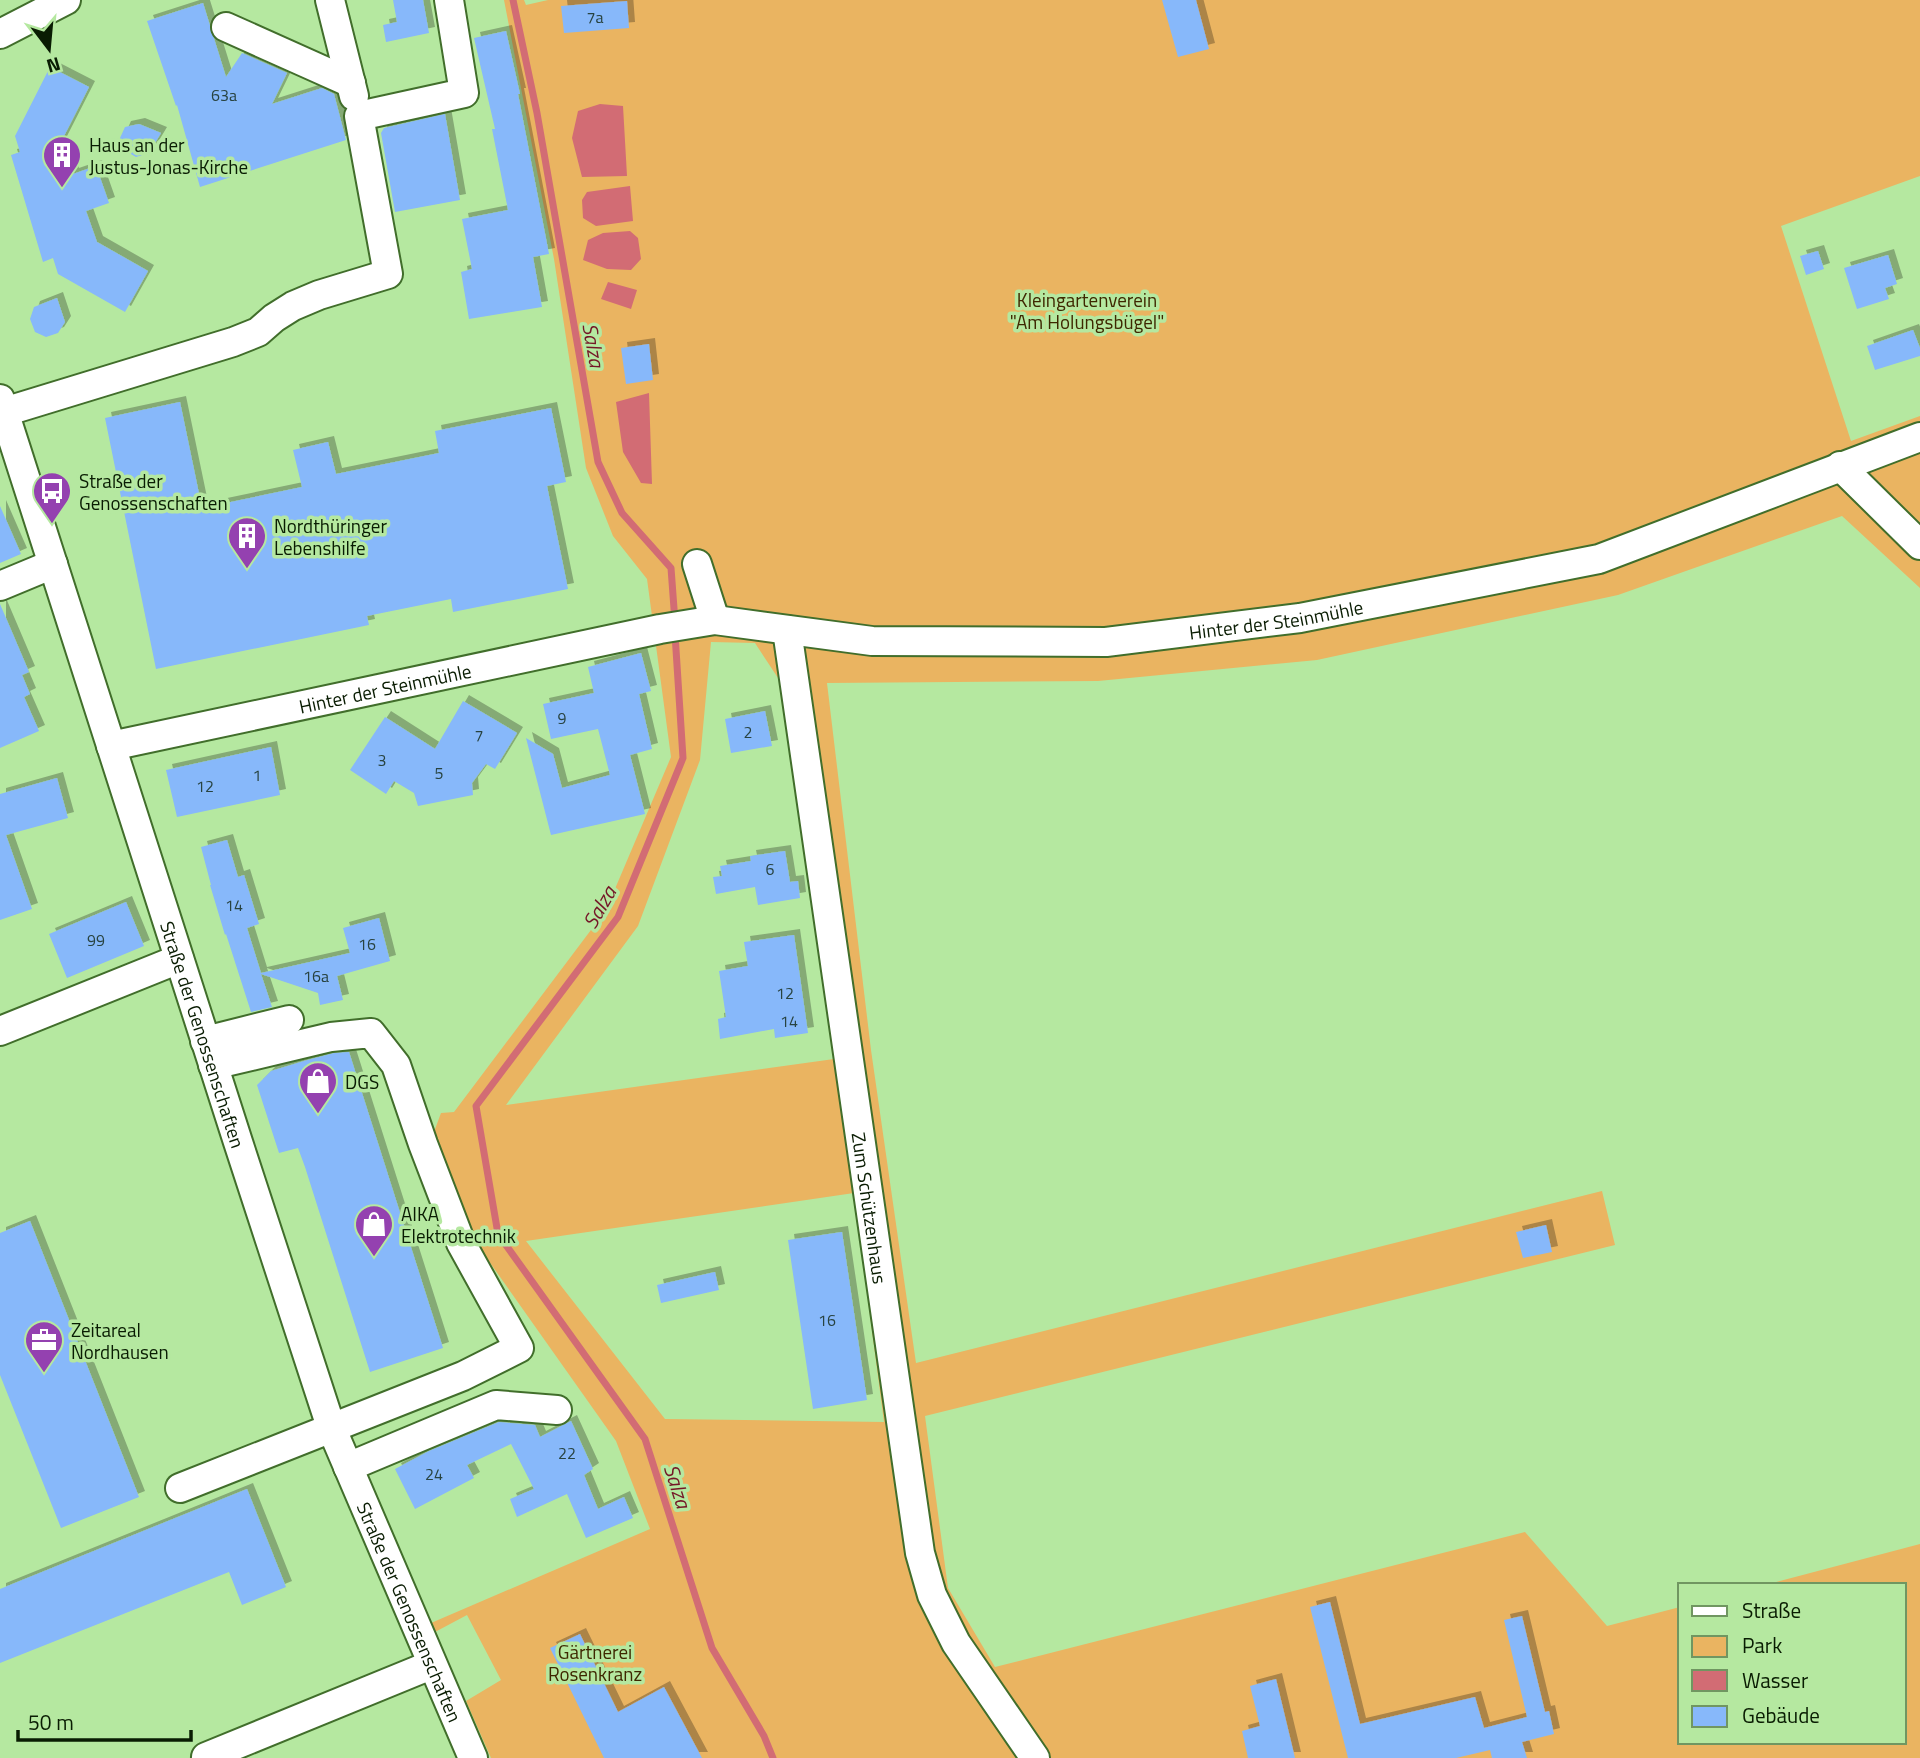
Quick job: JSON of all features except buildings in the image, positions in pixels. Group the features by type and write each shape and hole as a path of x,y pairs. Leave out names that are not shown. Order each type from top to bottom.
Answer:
{"street":[{"path":"0,34 66,0"},
{"path":"2,405 233,342 258,332 293,306 319,295 388,274 359,116 330,0"},
{"path":"359,116 464,93 449,0"},
{"path":"226,27 351,83"},
{"name":"Straße der Genossenschaften","path":"2,405 8,448 53,564 331,1427 473,1758"},
{"name":"Hinter der Steinmühle","path":"111,746 660,629 704,622 872,641 1106,642 1300,618 1599,559 1920,437"},
{"path":"1840,466 1920,545"},
{"path":"0,586 53,564"},
{"path":"696,564 704,622"},
{"name":"Zum Schützenhaus","path":"787,630 920,1553 932,1595 956,1643 1035,1758"},
{"path":"0,1031 179,959"},
{"path":"209,1053 289,1020"},
{"path":"180,1488 463,1376 519,1348 461,1243 396,1065 371,1033 209,1053"},
{"path":"348,1467 496,1405 557,1410"},
{"path":"206,1757 431,1665"}],"green space":[{"path":"504,0 524,0 526,5 548,0 1920,0 1920,176 1781,226 1851,441 1920,416 1920,588 1842,516 1618,595 1317,660 1098,681 827,683 871,1050 916,1363 1602,1191 1615,1245 925,1416 948,1588 995,1667 1525,1532 1607,1626 1678,1608 1678,1744 1906,1744 1906,1583 1773,1583 1920,1544 1920,1758 491,1758 466,1701 501,1680 467,1615 435,1632 431,1623 650,1529 616,1441 464,1226 434,1132 441,1113 454,1112 606,910 671,757 647,579 613,536 586,468 554,259","holes":["711,642 755,643 780,681 834,1059 506,1105 638,926 700,760","854,1193 884,1422 665,1419 526,1241"]}],"water":[{"path":"600,104 623,106 627,176 582,177 572,138 578,111"},
{"path":"630,186 633,221 596,226 583,218 582,200 587,192"},
{"path":"630,231 638,238 641,259 631,270 607,269 583,260 588,240 603,233"},
{"path":"608,282 637,290 631,309 601,299"},
{"path":"649,393 652,484 641,483 623,452 616,402"}],"waterway":[{"name":"Salza","path":"513,0 537,113 598,462 622,513 671,568 675,622"},
{"name":"Salza","path":"675,634 683,758 618,917 476,1106 498,1234 645,1439 712,1648 764,1736 773,1758"}],"place":[{"name":"Haus an der Justus-Jonas-Kirche","path":"62,189"},
{"name":"Straße der Genossenschaften","path":"52,525"},
{"name":"Nordthüringer Lebenshilfe","path":"247,570"},
{"name":"DGS","path":"318,1115"},
{"name":"AIKA Elektrotechnik","path":"374,1258"},
{"name":"Zeitareal Nordhausen","path":"44,1374"}],"park label":[{"name":"Kleingartenverein \"Am Holungsbügel\"","path":"1087,310"},
{"name":"Gärtnerei Rosenkranz","path":"595,1662"}]}
